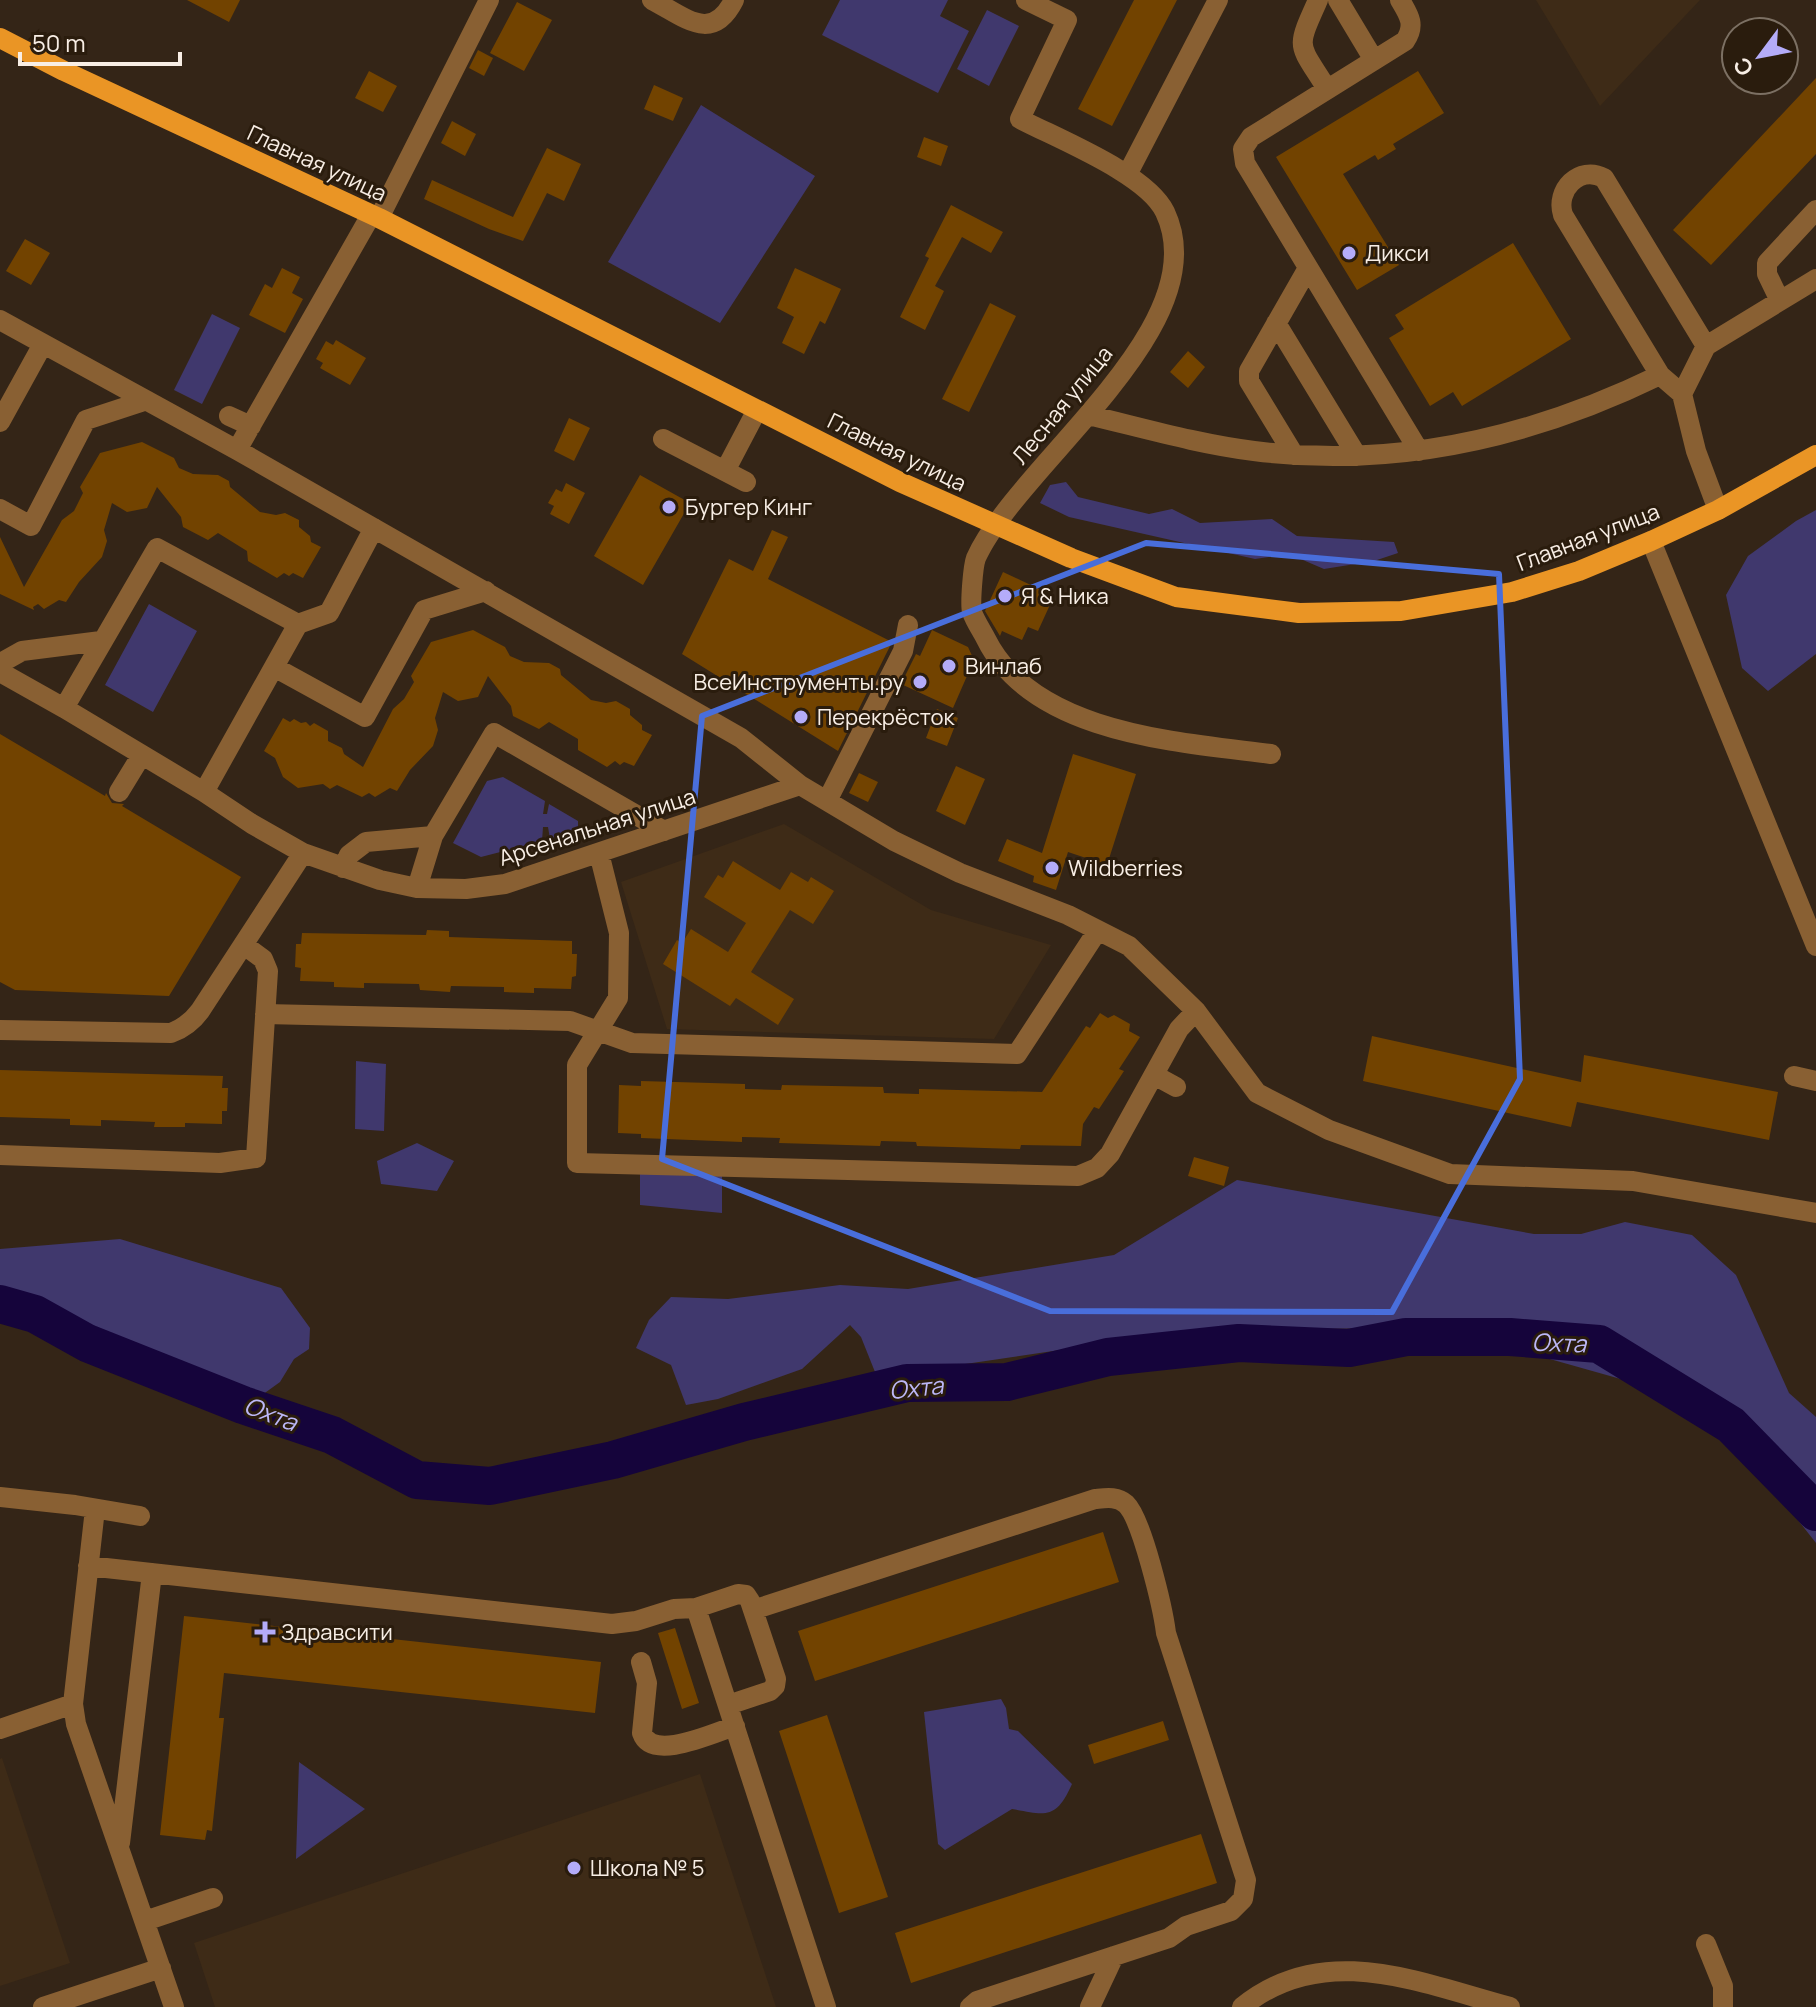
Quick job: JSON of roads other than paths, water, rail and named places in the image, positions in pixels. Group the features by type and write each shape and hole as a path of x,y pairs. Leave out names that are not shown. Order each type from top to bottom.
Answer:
{"main road":[{"name":"Главная улица","path":"0,38 375,216 900,482 1071,558 1176,597 1299,613 1401,611 1512,592 1579,571 1651,541 1718,510 1816,455"}],"street":[{"path":"237,450 375,216 489,0"},
{"path":"652,0 702,26 717,23 727,14 734,0"},
{"name":"Лесная улица","path":"1026,0 1067,20 1020,119 1150,190 1164,210 1175,237 1173,272 1157,317 1120,377 996,526 975,560 972,611 992,651 1019,682 1049,703 1092,722 1173,741 1271,754"},
{"path":"1127,175 1218,0"},
{"path":"1318,0 1300,39 1301,48 1327,89"},
{"path":"1338,0 1374,60"},
{"path":"1400,0 1411,19 1412,31 1405,41 1251,137 1243,149 1245,163 1419,451"},
{"path":"1706,346 1604,178 1586,173 1577,177 1565,192 1560,206 1563,215 1660,375 1682,394 1696,451 1718,510"},
{"path":"1780,301 1767,274 1767,263 1816,210"},
{"path":"1294,455 1249,381 1249,371 1308,268"},
{"path":"1682,394 1706,346 1816,279"},
{"path":"0,320 237,450 741,738 800,785 894,841 960,873 1068,915 1129,946 1196,1011 1257,1093 1329,1130 1450,1174 1633,1181 1816,1213"},
{"path":"1276,323 1357,456"},
{"path":"0,422 43,344"},
{"path":"1088,415 1193,440 1294,455 1357,456 1478,442 1583,410 1660,375"},
{"path":"0,509 31,526 86,420 144,401"},
{"path":"725,471 757,410"},
{"path":"229,416 251,426"},
{"path":"663,439 746,482"},
{"path":"204,792 298,624 329,613 374,528"},
{"path":"1651,541 1816,946"},
{"path":"64,708 157,548 298,624"},
{"path":"274,667 365,717 424,610 486,591"},
{"path":"827,801 903,651 908,625"},
{"path":"0,671 6,660 22,651 101,641"},
{"name":"Арсенальная улица","path":"0,671 303,853 343,868 417,888 466,889 505,884 800,785"},
{"path":"417,888 433,836 494,733 664,831"},
{"path":"119,792 141,756"},
{"path":"343,868 356,847 366,842 433,836"},
{"path":"0,1030 171,1033 192,1022 303,853"},
{"path":"599,853 619,933 618,998 577,1065 577,1163 1078,1176 1097,1168 1110,1154 1179,1029 1196,1011"},
{"path":"265,1014 570,1021 632,1043 1017,1054 1098,930"},
{"path":"0,1155 220,1163 256,1158 268,971 263,959 244,945"},
{"path":"1154,1075 1176,1087"},
{"path":"1794,1076 1816,1081"},
{"path":"0,1497 140,1516"},
{"path":"753,1610 1095,1499 1112,1497 1126,1504 1134,1518 1162,1603 1166,1633 1246,1880 1243,1899 1231,1911 1186,1926 1169,1938 977,2001 970,2007"},
{"path":"95,1509 73,1704 76,1724 174,2007"},
{"path":"88,1566 612,1624 636,1621 674,1609 696,1608 738,1594 746,1595 776,1679 775,1686 770,1691 728,1705"},
{"path":"120,1849 152,1573"},
{"path":"696,1608 826,2007"},
{"path":"641,1662 647,1683 642,1733 645,1741 652,1746 675,1745 735,1726"},
{"path":"0,1729 73,1704"},
{"path":"145,1921 213,1898"},
{"path":"1706,1944 1723,1986 1723,2007"},
{"path":"1090,2007 1114,1956"},
{"path":"43,2007 161,1968"},
{"path":"1242,2007 1277,1984 1300,1975 1355,1970 1382,1973 1510,2007"}],"waterway":[{"name":"Охта","path":"0,1304 35,1314 87,1343 243,1405 332,1435 417,1480 490,1486 613,1460 744,1422 907,1383 1007,1382 1108,1357 1239,1343 1349,1348 1406,1337 1510,1337 1599,1344 1731,1425 1816,1512"}],"place":[{"name":"Дикси","path":"1349,253"},
{"name":"Бургер Кинг","path":"669,507"},
{"name":"Я & Ника","path":"1005,596"},
{"name":"Винлаб","path":"949,666"},
{"name":"ВсеИнструменты.ру","path":"920,682"},
{"name":"Перекрёсток","path":"801,717"},
{"name":"Wildberries","path":"1052,868"},
{"name":"Здравсити","path":"265,1632"},
{"name":"Школа № 5","path":"574,1868"}]}
